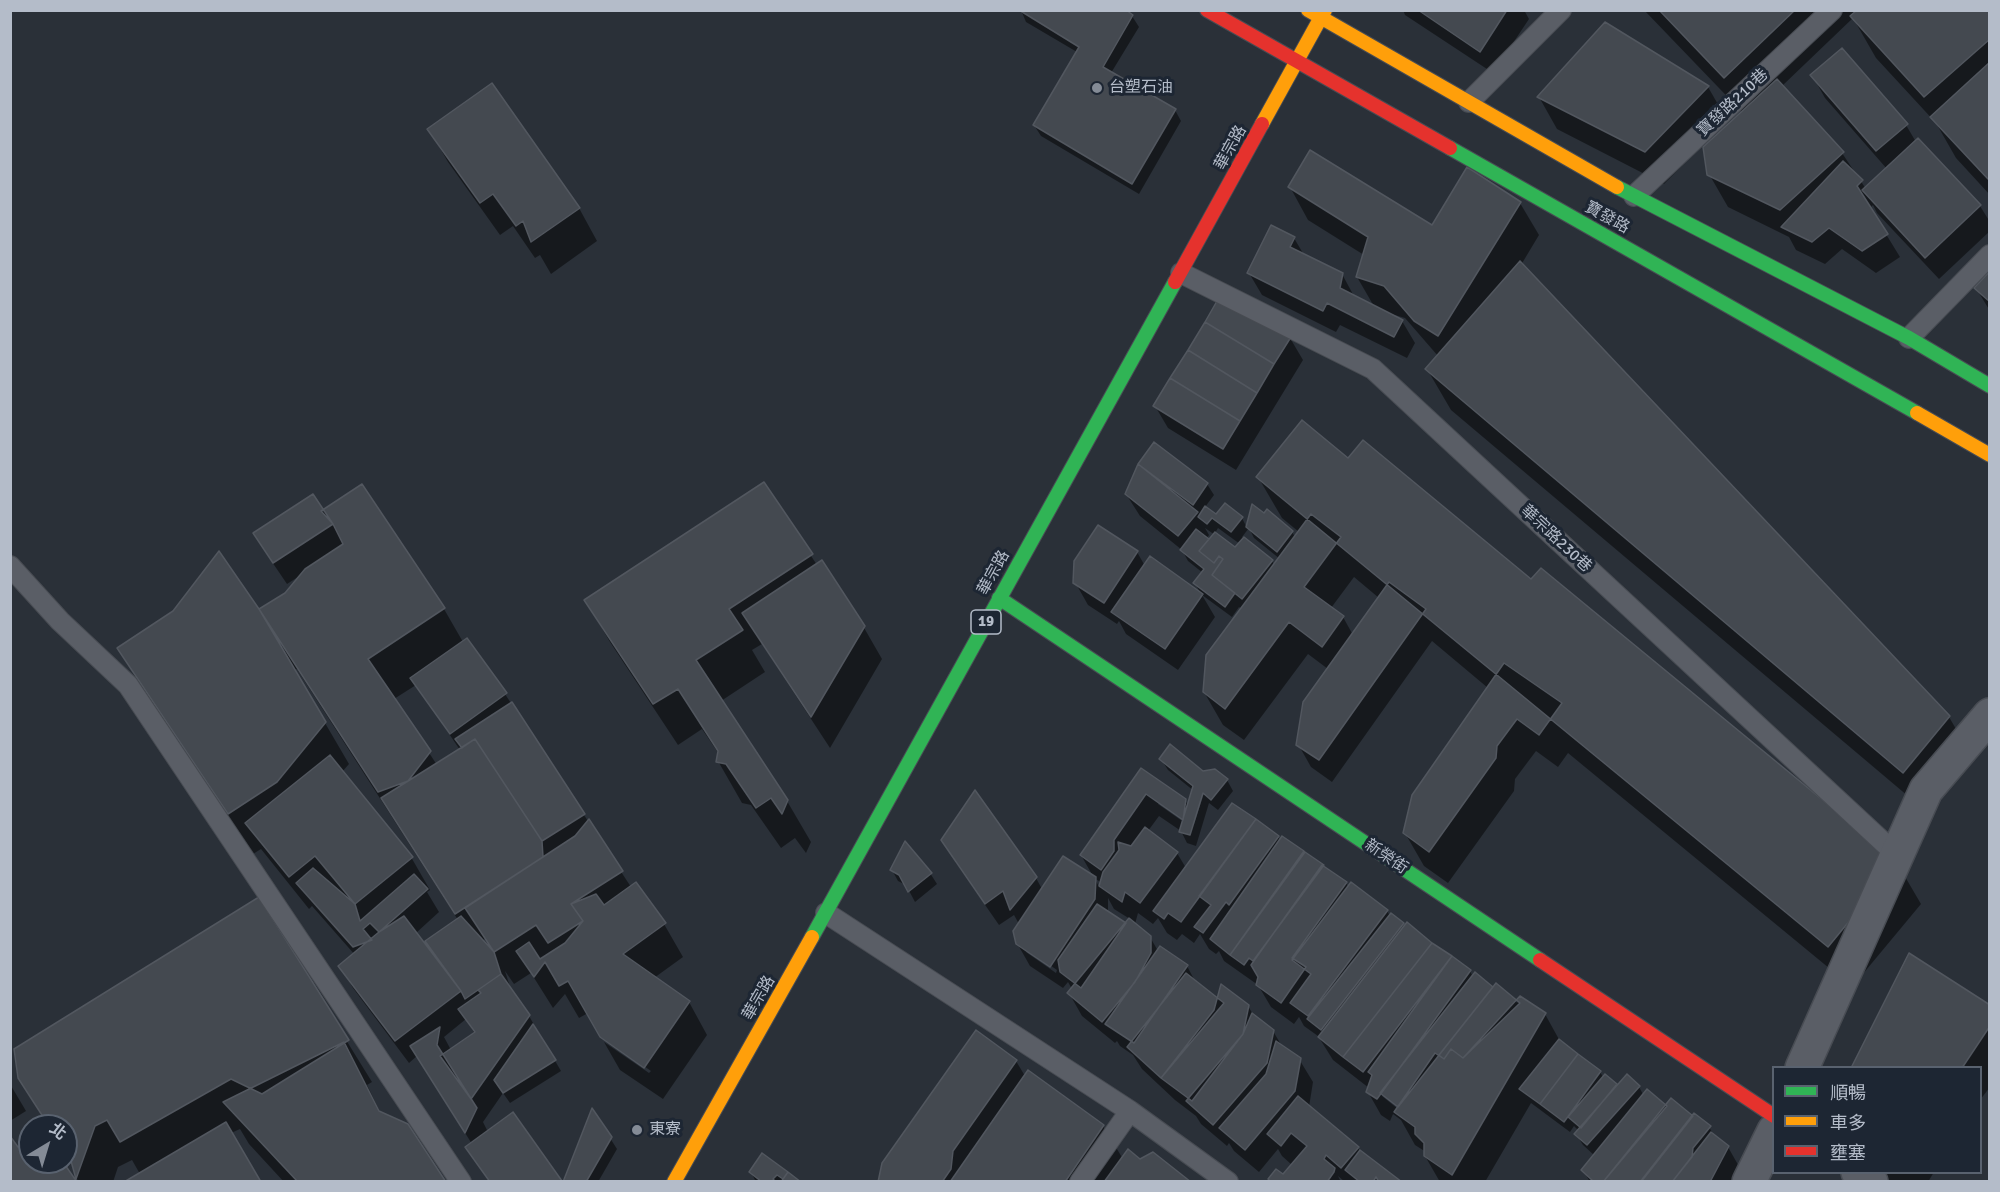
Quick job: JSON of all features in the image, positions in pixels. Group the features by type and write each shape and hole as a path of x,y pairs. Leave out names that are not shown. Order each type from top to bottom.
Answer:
{"main road":[{"name":"寶發路","path":"1207,10 1989,455"},
{"name":"寶發路","path":"1308,10 1323,14 1469,102 1634,196 1909,338 1989,386"},
{"name":"華宗路","path":"674,1182 826,913 1323,14"},
{"name":"新榮街","path":"999,598 1772,1115"}],"street":[{"path":"1803,1066 1926,790 1989,715"},
{"path":"1749,1182 1772,1133"}],"lane":[{"path":"1469,102 1561,10"},
{"name":"寶發路210巷","path":"1634,196 1832,10"},
{"path":"1909,338 1989,255"},
{"name":"華宗路230巷","path":"1181,273 1373,369 1897,855"},
{"path":"10,566 60,621 128,686 460,1182"},
{"path":"826,913 1130,1111 1228,1182"},
{"path":"1080,1182 1130,1111"}],"building":[{"name":"台塑石油","path":"1019,10 1126,10 1133,15 1103,67 1176,109 1132,184 1033,125 1079,47"},
{"path":"1418,10 1507,10 1480,52"},
{"path":"1659,10 1795,10 1724,78"},
{"path":"1857,10 1990,10 1990,39 1924,97 1850,16"},
{"path":"1605,22 1709,86 1645,152 1537,97"},
{"path":"1842,48 1908,124 1876,151 1810,75"},
{"path":"1990,62 1990,178 1988,179 1930,117"},
{"path":"1777,79 1844,152 1780,210 1707,175 1703,147"},
{"path":"492,83 580,208 531,242 523,221 516,226 493,194 480,203 427,129"},
{"path":"1918,138 1981,205 1925,258 1862,190"},
{"path":"1310,150 1432,225 1467,167 1521,202 1438,336 1414,321 1384,286 1356,277 1368,237 1288,187"},
{"path":"1843,161 1863,180 1857,186 1888,234 1862,251 1829,228 1812,242 1781,227"},
{"path":"1271,225 1295,237 1290,247 1343,273 1340,288 1403,320 1394,337 1327,303 1323,311 1247,273"},
{"path":"1520,261 1950,716 1903,773 1425,369"},
{"path":"1990,271 1990,302 1974,288"},
{"path":"1221,294 1291,337 1274,364 1205,322"},
{"path":"1205,322 1274,364 1257,393 1188,350"},
{"path":"1188,350 1257,393 1240,421 1170,378"},
{"path":"1170,378 1240,421 1223,449 1153,406"},
{"path":"1302,420 1348,458 1363,440 1531,579 1541,568 1898,862 1828,947 1256,477"},
{"path":"1154,442 1208,483 1193,505 1138,464"},
{"path":"1138,464 1198,512 1178,536 1125,494"},
{"path":"764,482 813,554 729,609 743,630 696,660 788,800 782,814 771,798 756,808 726,764 716,762 718,751 678,689 653,704 584,600"},
{"path":"362,484 445,608 368,659 431,751 408,781 378,792 259,609 285,593 305,569 343,544 333,524 321,511"},
{"path":"313,494 333,524 273,563 253,533"},
{"path":"1225,503 1243,517 1231,532 1212,518 1207,524 1198,517 1205,506 1216,514"},
{"path":"1252,504 1264,513 1267,509 1293,531 1277,552 1246,527"},
{"path":"1311,514 1341,537 1304,587 1344,616 1322,647 1289,622 1225,709 1203,692 1206,655"},
{"path":"1098,525 1138,551 1104,603 1073,583 1074,561"},
{"path":"1196,529 1209,539 1199,551 1214,563 1219,556 1223,559 1212,575 1235,593 1225,607 1193,583 1204,569 1180,550"},
{"path":"1215,532 1235,547 1244,537 1273,560 1242,599 1212,575 1223,559 1219,556 1214,563 1199,551"},
{"path":"219,551 259,609 326,722 277,782 228,814 117,648 173,611"},
{"path":"1150,556 1203,594 1165,649 1111,612"},
{"path":"822,560 865,626 811,717 742,613"},
{"path":"1389,582 1426,609 1319,760 1296,745 1303,702"},
{"path":"467,638 507,693 450,734 410,678"},
{"path":"1504,663 1562,703 1539,735 1517,719 1497,746 1496,758 1429,852 1403,833 1412,795"},
{"path":"512,702 585,814 542,841 475,739 462,748 455,739"},
{"path":"475,739 542,841 543,857 455,914 381,798"},
{"path":"1170,744 1203,771 1215,769 1228,779 1211,800 1203,793 1190,835 1179,832 1193,786 1159,759"},
{"path":"330,755 413,857 355,904 315,856 289,877 245,823"},
{"path":"1141,768 1186,799 1183,820 1146,794 1114,840 1114,851 1101,870 1080,855"},
{"path":"975,790 1037,877 1010,910 1003,891 985,904 941,840"},
{"path":"1232,803 1256,819 1181,922 1168,913 1164,919 1153,911"},
{"path":"589,819 623,871 571,904 583,921 548,943 536,925 494,952 465,908 575,836"},
{"path":"1256,819 1279,836 1229,905 1226,902 1203,933 1194,927 1211,905 1199,896"},
{"path":"1145,827 1178,852 1140,903 1125,892 1122,902 1099,886 1103,872 1119,850 1118,842 1131,846"},
{"path":"1282,836 1304,851 1230,955 1210,939"},
{"path":"905,841 932,873 908,892 899,875 890,870"},
{"path":"1305,852 1324,865 1253,961 1249,958 1244,965 1230,955"},
{"path":"1063,856 1096,877 1095,899 1050,967 1016,944 1013,931"},
{"path":"1322,865 1347,882 1292,958 1306,967 1281,1003 1256,985 1258,977 1251,965"},
{"path":"313,868 355,904 360,921 414,874 428,889 379,932 370,923 363,929 372,940 353,947 296,883"},
{"path":"636,882 666,923 623,954 690,1001 644,1068 600,1037 568,981 559,986 545,962 534,977 516,951 529,942 540,959 565,943 583,921 571,904 596,894 604,905"},
{"path":"1351,882 1388,910 1308,1016 1290,1003 1311,974 1292,960"},
{"path":"259,897 349,1040 262,1094 231,1079 120,1142 107,1120 95,1126 78,1173 78,1114 41,1114 18,1078 14,1049"},
{"path":"1097,904 1126,923 1081,988 1060,972 1058,960"},
{"path":"1391,913 1404,923 1321,1030 1307,1019"},
{"path":"404,916 461,991 395,1041 338,966 379,932"},
{"path":"461,916 494,952 501,974 465,999 425,941"},
{"path":"1129,918 1151,936 1151,953 1135,982 1102,1022 1067,993"},
{"path":"1407,922 1432,943 1343,1057 1318,1037"},
{"path":"1432,943 1452,956 1363,1072 1343,1057"},
{"path":"1160,946 1188,965 1134,1043 1105,1024"},
{"path":"1909,953 1990,1005 1990,1026 1963,1066 1852,1066"},
{"path":"1452,956 1471,970 1377,1099 1366,1092 1372,1075 1368,1072"},
{"path":"1475,972 1493,987 1398,1107 1380,1093"},
{"path":"1186,973 1224,1003 1161,1078 1127,1047"},
{"path":"501,974 530,1015 471,1099 440,1056 475,1032 458,1009 481,993 478,990"},
{"path":"1496,983 1520,1003 1463,1058 1451,1049 1444,1059 1439,1055"},
{"path":"1221,984 1249,1005 1243,1034 1192,1101 1161,1078 1214,1010"},
{"path":"1520,996 1546,1013 1452,1175 1424,1156 1424,1143 1415,1134 1415,1127 1394,1112 1435,1053 1444,1059 1451,1049 1463,1058"},
{"path":"1252,1013 1274,1030 1267,1063 1213,1125 1186,1101 1243,1034"},
{"path":"533,1024 556,1060 503,1093 494,1080"},
{"path":"440,1027 437,1045 477,1108 465,1133 410,1046"},
{"path":"976,1030 1017,1060 953,1151 951,1169 942,1182 878,1182 882,1163"},
{"path":"1559,1039 1578,1054 1540,1104 1519,1089"},
{"path":"1276,1041 1301,1058 1295,1091 1245,1150 1219,1128 1266,1074"},
{"path":"344,1042 379,1111 408,1124 446,1182 298,1182 223,1102"},
{"path":"1578,1054 1601,1071 1564,1122 1540,1104"},
{"path":"1028,1070 1104,1125 1065,1182 950,1182"},
{"path":"1605,1074 1617,1084 1581,1128 1568,1117"},
{"path":"1627,1074 1640,1086 1587,1145 1574,1134"},
{"path":"1647,1089 1667,1106 1603,1182 1594,1182 1581,1170"},
{"path":"1298,1096 1359,1147 1341,1168 1326,1155 1324,1159 1335,1168 1327,1182 1271,1182 1268,1179 1276,1169 1283,1174 1307,1146 1291,1133 1281,1146 1267,1134"},
{"path":"1671,1098 1693,1116 1641,1182 1603,1182"},
{"path":"592,1108 612,1137 586,1182 563,1182"},
{"path":"513,1112 563,1182 490,1182 465,1147"},
{"path":"1694,1113 1711,1126 1693,1148 1692,1157 1672,1182 1640,1182"},
{"path":"226,1122 261,1182 124,1182"},
{"path":"1711,1132 1729,1146 1710,1182 1672,1182"},
{"path":"10,1136 18,1147 18,1174 71,1174 77,1182 10,1182"},
{"path":"1128,1149 1140,1159 1153,1152 1191,1182 1104,1182"},
{"path":"1360,1150 1402,1182 1379,1182 1376,1177 1373,1182 1360,1182 1345,1170"},
{"path":"762,1153 788,1172 783,1179 777,1175 773,1179 776,1182 762,1182 749,1172"},
{"path":"788,1172 801,1182 781,1182"}],"traffic: fast":[{"path":"1450,148 1917,413"},
{"path":"1617,187 1909,338 1990,386"},
{"path":"812,937 1175,282"},
{"path":"999,598 1540,960"}],"traffic: slow":[{"path":"1308,10 1617,187"},
{"path":"1262,124 1325,10"},
{"path":"1917,413 1990,455"},
{"path":"674,1182 812,937"}],"traffic: jam":[{"path":"1207,10 1450,148"},
{"path":"1175,282 1262,124"},
{"path":"1540,960 1772,1115"}],"place":[{"name":"台塑石油","path":"1097,88"},
{"name":"東寮","path":"637,1130"}]}
